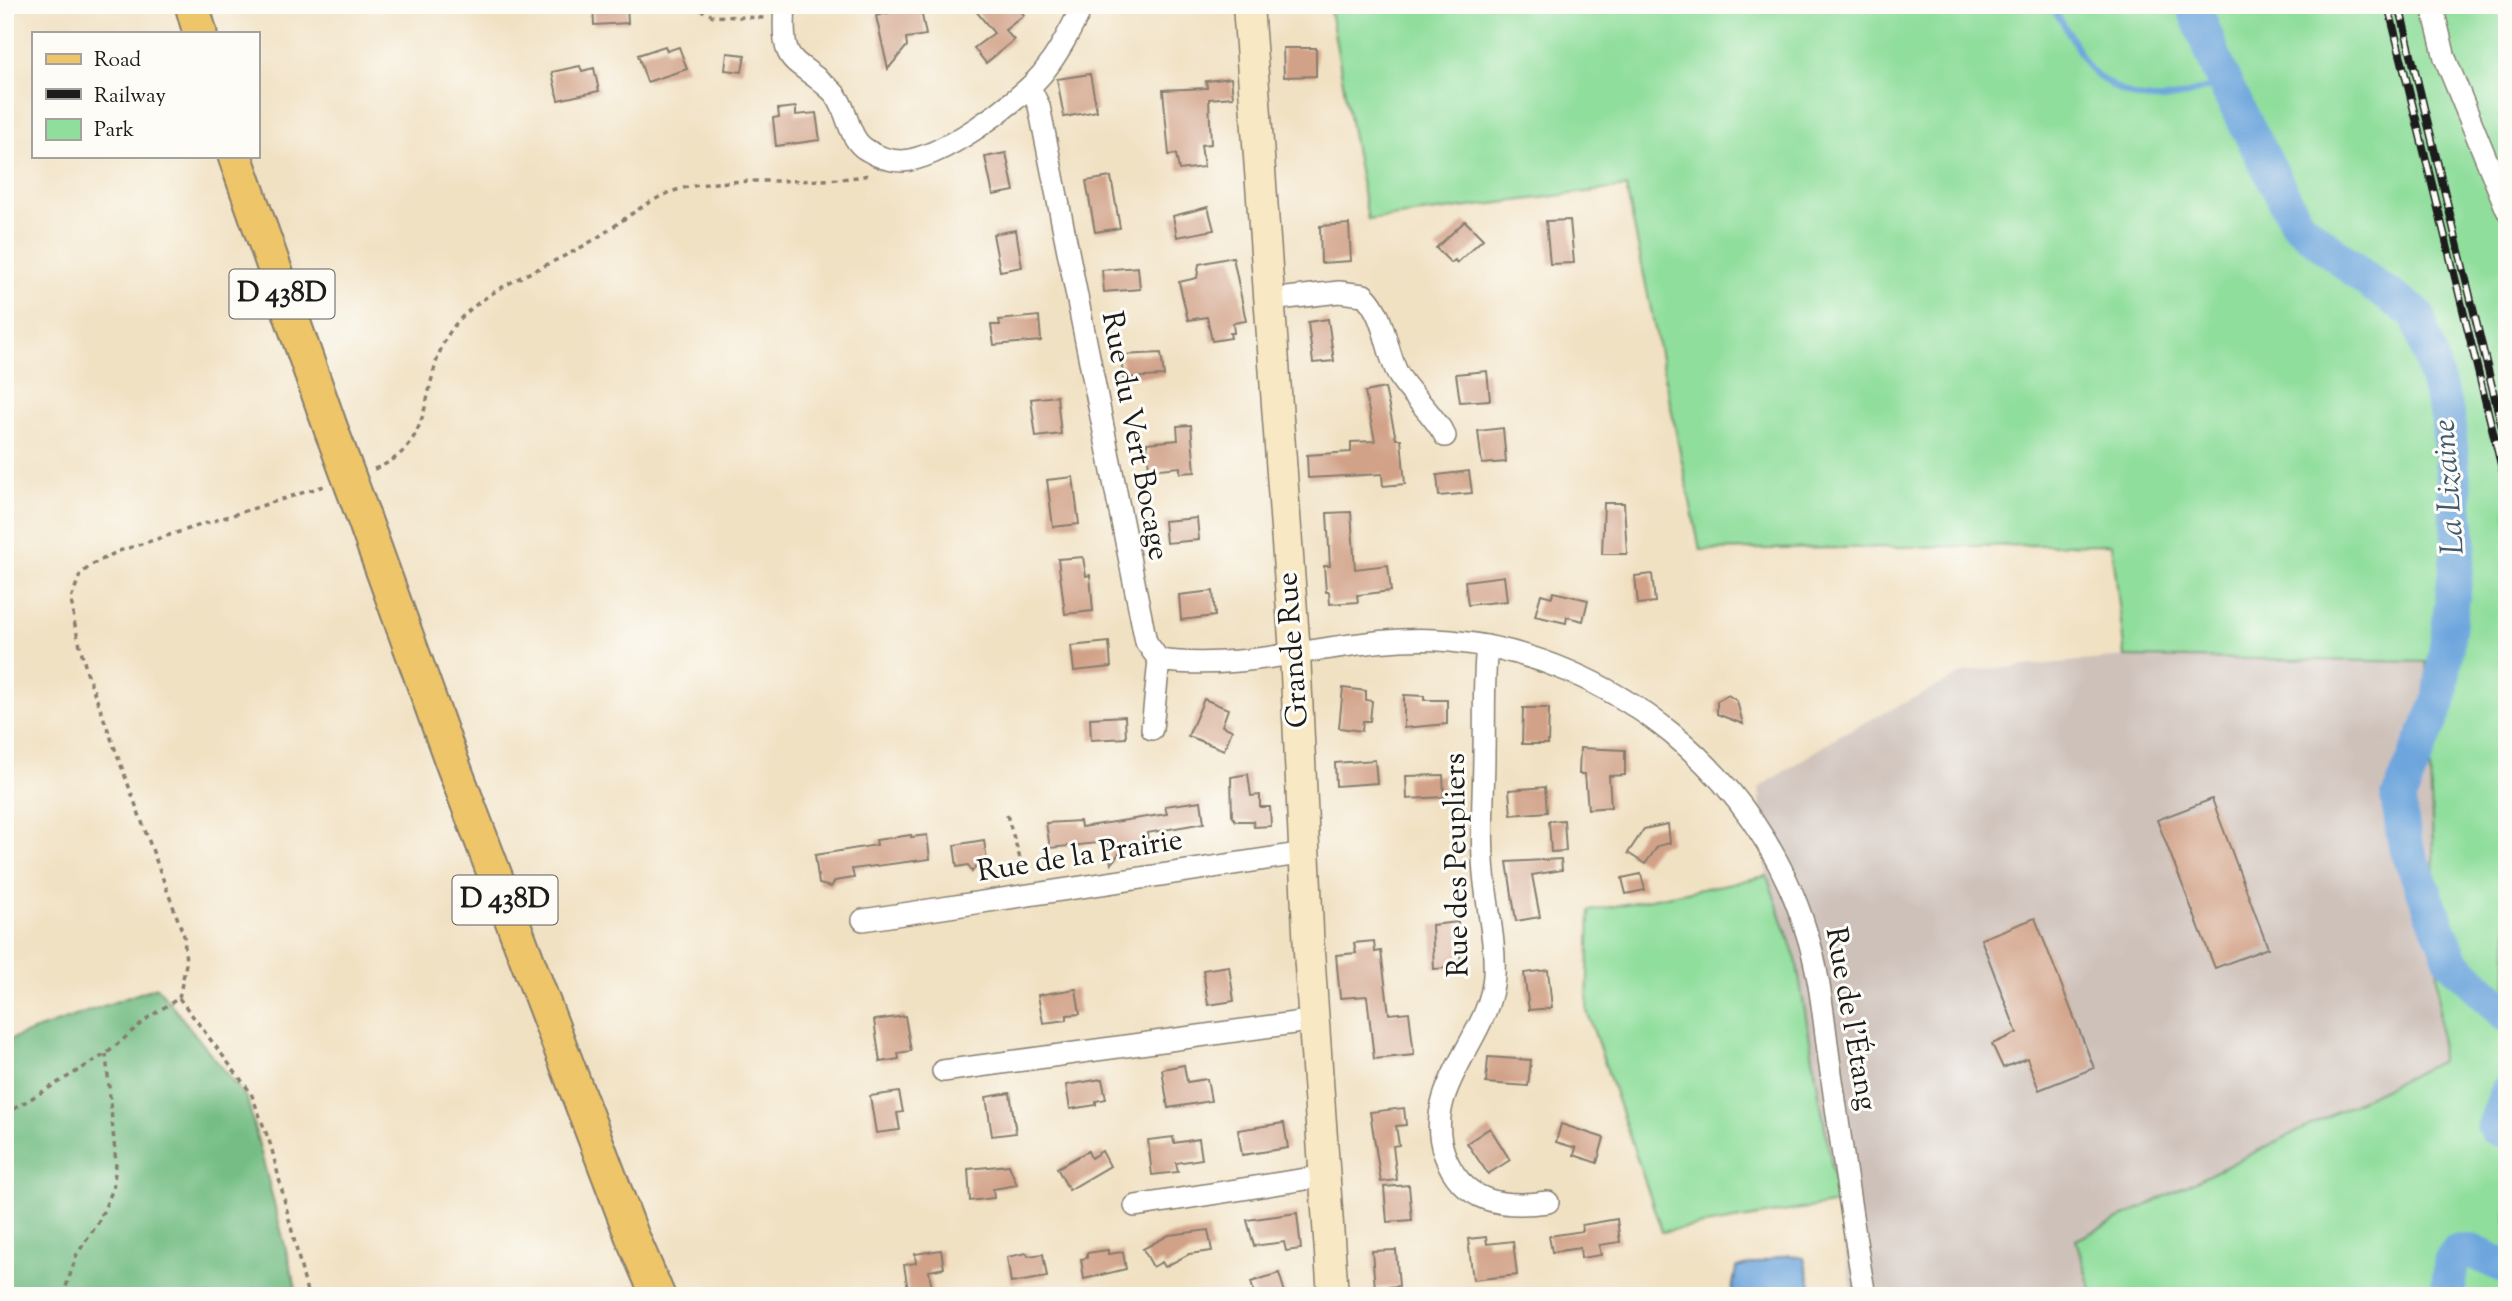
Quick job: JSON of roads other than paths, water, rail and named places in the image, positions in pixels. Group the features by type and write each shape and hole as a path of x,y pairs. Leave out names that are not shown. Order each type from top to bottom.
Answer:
{"main road":[{"path":"192,5 200,32"},
{"name":"D 438D","path":"236,158 246,194 332,432 346,493 453,765 632,1236 658,1296"}],"street":[{"path":"785,12 785,47 795,64 833,92 848,126 864,149 886,159 904,161 925,155 960,137 1001,111 1030,88 1059,52 1083,5"},
{"name":"Grande Rue","path":"1248,5 1295,653 1333,1296"},
{"path":"2432,5 2445,58 2507,210"},
{"name":"Rue du Vert Bocage","path":"1030,88 1039,106 1146,642 1159,660"},
{"path":"1270,300 1339,292 1364,295 1377,311 1396,373 1435,416 1445,436"},
{"name":"Rue de l'Étang","path":"1295,653 1328,646 1408,638 1487,646 1526,654 1588,678 1648,714 1703,760 1750,816 1790,888 1807,932 1819,985 1865,1296"},
{"name":"Rue des Peupliers","path":"1487,646 1483,859 1494,975 1487,1004 1437,1115 1440,1138 1453,1169 1467,1187 1494,1204 1548,1202"},
{"path":"1152,729 1159,660 1190,664 1295,653"},
{"name":"Rue de la Prairie","path":"863,920 1305,853"},
{"path":"943,1071 1316,1020"},
{"path":"1135,1206 1325,1177"}],"water":[{"path":"1788,1255 1804,1258 1814,1296 1731,1296 1736,1268"}],"waterway":[{"path":"2049,5 2092,71 2125,93 2154,99 2168,98 2224,82"},
{"name":"La Lizaine","path":"2193,5 2224,82 2297,223 2373,285 2417,314 2448,418 2459,543 2440,699 2398,799 2405,844 2452,961 2507,1015"},
{"name":"La Lizaine","path":"2507,1093 2494,1127 2507,1132"},
{"name":"La Lizaine","path":"2448,1296 2451,1261 2458,1251 2473,1252 2507,1267"}],"railway":[{"path":"2388,5 2507,489"},
{"path":"2399,5 2507,448"}]}
